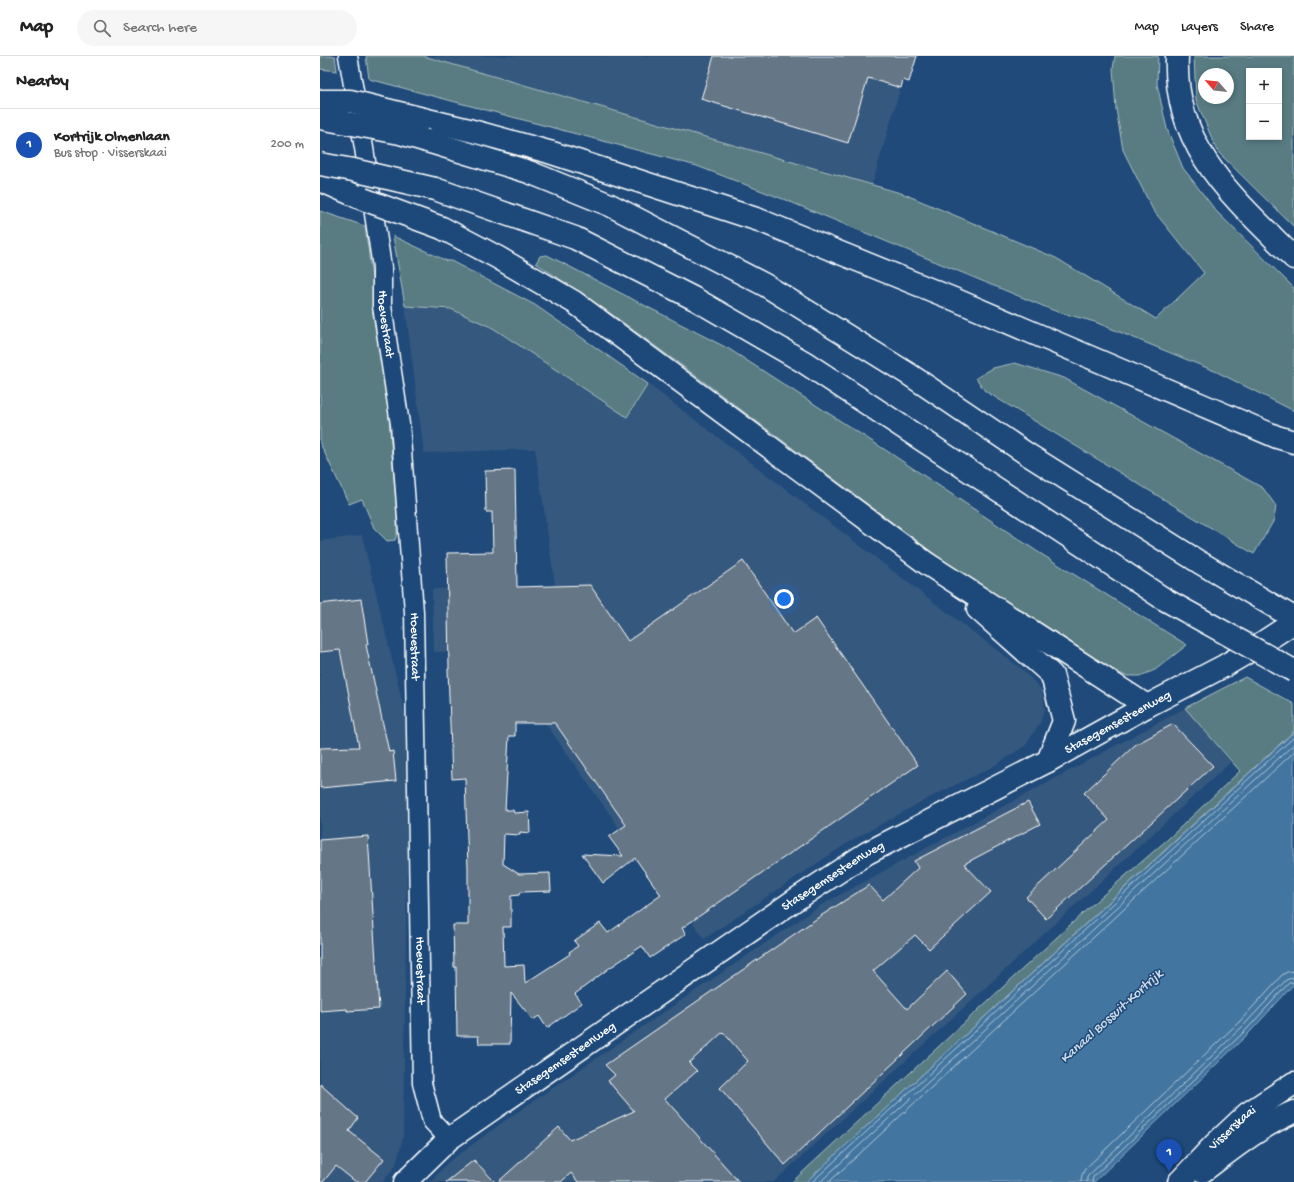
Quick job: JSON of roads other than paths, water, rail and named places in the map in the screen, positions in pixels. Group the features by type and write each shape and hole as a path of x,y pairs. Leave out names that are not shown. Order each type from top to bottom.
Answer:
{"main road":[{"path":"1177,56 1177,86 1182,109 1196,147 1217,177 1247,211 1294,258"},
{"path":"320,101 350,101 469,130 549,152 759,220 956,300 1288,442"},
{"path":"320,118 400,133 427,141 530,172 610,205 765,285 910,375 1027,454 1199,562 1294,618"},
{"path":"320,164 435,189 575,238 695,299 804,362 1164,599 1294,670"},
{"path":"320,180 363,199 442,228 497,257 574,302 926,563 1147,706"},
{"path":"926,563 1052,675 1064,721 1048,761"},
{"name":"Stasegemsesteenweg","path":"406,1182 449,1139 788,904 867,853 1048,761 1147,706 1198,680 1253,649 1294,622"},
{"name":"Visserskaai","path":"1179,1182 1214,1145 1248,1114 1294,1083"},
{"name":"Visserskaai","path":"1188,1182 1256,1133 1282,1117 1294,1112"}],"street":[{"name":"Hoevestraat","path":"348,56 382,267 382,306 400,424 414,612 422,1083 432,1121 449,1139"}],"water":[{"name":"Kanaal Bossuit-Kortrijk","path":"1294,732 1294,984 1250,1032 1094,1182 806,1182"}],"place":[{"name":"Kortrijk Olmenlaan","path":"1169,1172"}]}
